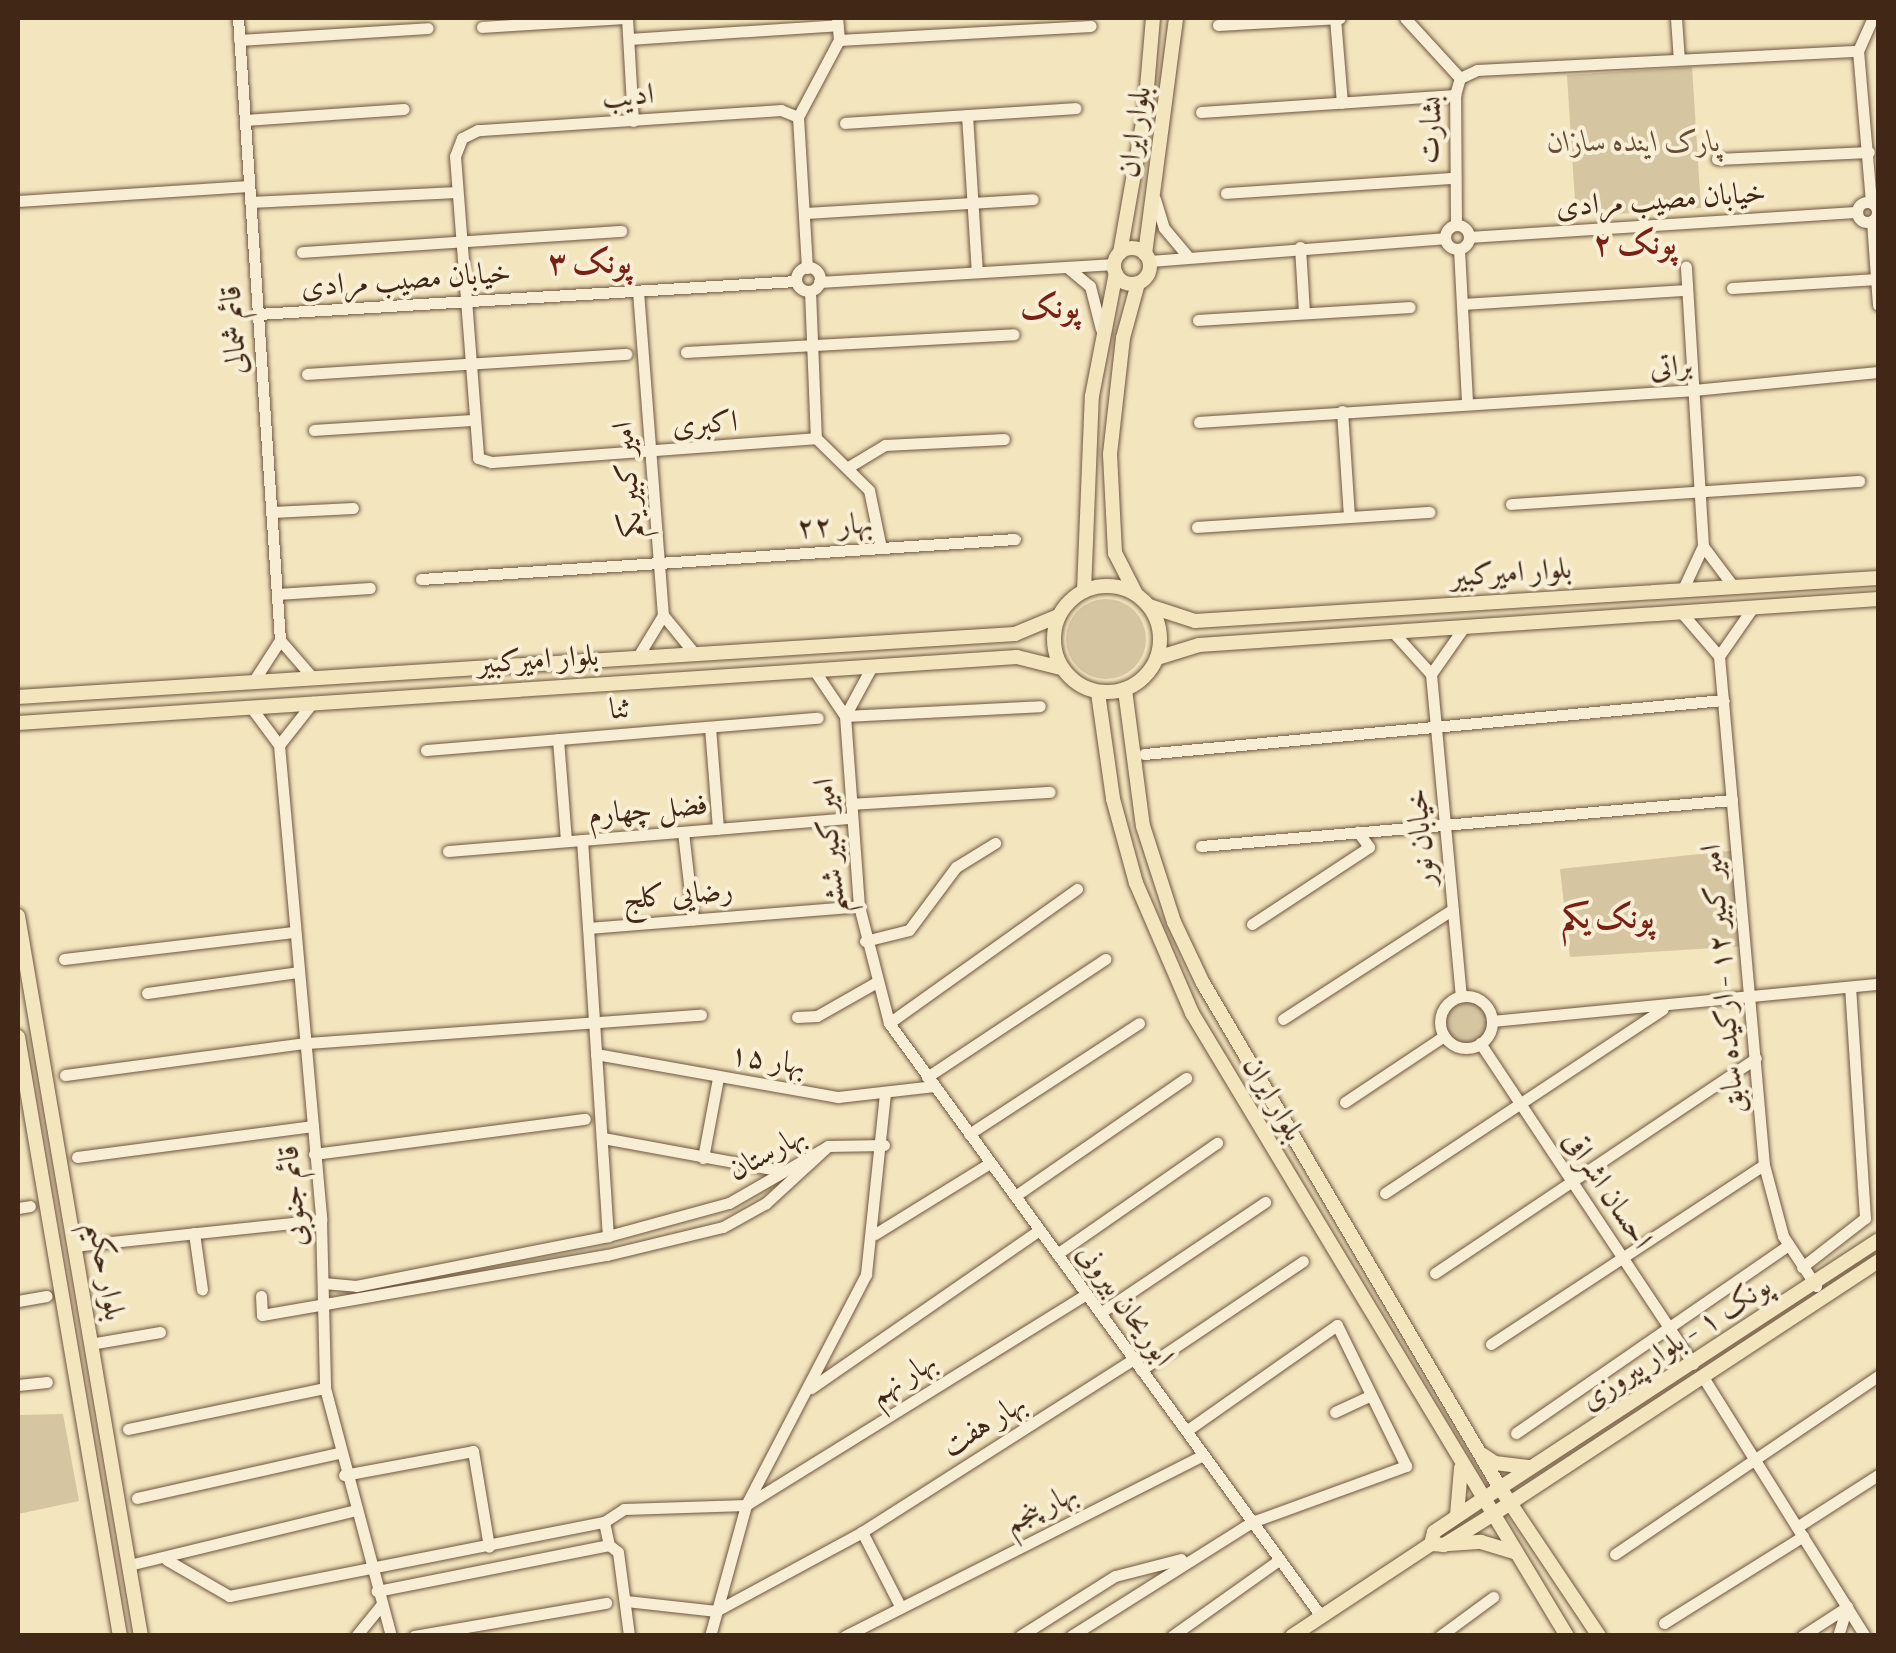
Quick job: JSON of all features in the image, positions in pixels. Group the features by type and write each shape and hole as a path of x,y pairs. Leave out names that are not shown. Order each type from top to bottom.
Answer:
{"main road":[{"name":"بلوار ایران","path":"1084,591 1087,454 1100,334 1146,111 1153,18"},
{"name":"بلوار ایران","path":"1138,282 1147,257 1176,18"},
{"path":"1136,594 1119,587 1084,591 1058,616 1053,633 1061,668 1098,692 1125,690 1157,658 1161,640 1149,606 1136,594 1115,553 1110,454 1123,338 1138,282 1117,263 1132,248 1147,257"},
{"name":"بلوار امیرکبیر","path":"1149,606 1195,621 1878,578"},
{"name":"بلوار امیرکبیر","path":"1157,658 1199,645 1878,599"},
{"name":"بلوار امیرکبیر","path":"18,697 1015,634 1058,616"},
{"name":"بلوار امیرکبیر","path":"18,723 1016,657 1061,668"},
{"name":"بلوار ایران","path":"1125,690 1143,826 1174,922 1232,1037 1510,1503"},
{"name":"بلوار ایران","path":"1098,692 1112,800 1136,883 1192,1013 1492,1515"},
{"name":"بلوار حکیم","path":"18,916 140,1636"},
{"name":"بلوار حکیم","path":"18,1037 21,1076 120,1636"},
{"name":"پونک ۱ - بلوار پیروزی","path":"1878,1242 1698,1370 1510,1503 1437,1545 1434,1532 1533,1466 1698,1370 1878,1261"},
{"path":"1479,1452 1514,1468 1533,1466"},
{"path":"1456,1518 1464,1488 1458,1458"},
{"path":"1510,1503 1598,1636"},
{"path":"1492,1515 1567,1636"},
{"path":"1292,1636 1437,1545 1480,1542 1516,1554"}],"street":[{"name":"قائم شمالی","path":"238,18 280,640"},
{"path":"482,27 627,18 633,121"},
{"path":"1218,25 1338,18 1342,103"},
{"path":"1405,18 1460,78"},
{"path":"1676,18 1679,57"},
{"path":"1873,18 1858,51 1875,212 1878,305"},
{"path":"628,38 838,21 839,40 798,117 807,213 807,268 815,286 816,438 850,466 870,490 880,548"},
{"path":"839,40 1027,23 1090,26"},
{"path":"239,40 428,28"},
{"name":"بشارت","path":"1456,225 1455,95 1460,78 1476,70 1858,51"},
{"path":"1201,112 1455,95"},
{"path":"845,122 1076,108"},
{"path":"245,120 404,110"},
{"name":"ادیب","path":"457,192 455,156 462,138 478,130 781,110 798,117"},
{"path":"967,115 977,272"},
{"path":"1717,159 1869,152"},
{"path":"1226,193 1454,178"},
{"path":"18,201 249,186"},
{"path":"250,202 457,192 471,420 314,430"},
{"path":"1154,195 1164,228 1187,254"},
{"path":"807,213 1033,199"},
{"name":"خیابان مصیب مرادی","path":"1470,237 1875,212"},
{"path":"1147,257 1445,238 1456,225 1470,237 1458,250"},
{"path":"302,252 621,231"},
{"path":"1445,238 1458,250 1467,404"},
{"path":"1300,247 1304,314"},
{"path":"807,268 796,281 815,286 1117,263"},
{"path":"1068,267 1090,286 1100,334"},
{"path":"1683,589 1703,546 1686,268"},
{"path":"1732,288 1877,279"},
{"name":"خیابان مصیب مرادی","path":"258,314 796,281"},
{"path":"1462,304 1687,290"},
{"name":"امیر کبیر یکم","path":"638,291 663,615"},
{"path":"1198,320 1410,306"},
{"path":"686,352 1014,334"},
{"path":"307,374 626,354"},
{"name":"براتی","path":"1199,422 1694,390 1878,371"},
{"path":"1342,411 1349,517"},
{"name":"اکبری","path":"471,420 478,458 650,452 816,438"},
{"path":"850,466 885,445 1004,439"},
{"path":"1511,504 1858,481"},
{"path":"272,512 353,508"},
{"path":"1197,527 1430,512"},
{"name":"بهار ۲۲","path":"421,579 1015,539"},
{"path":"1703,546 1733,586"},
{"path":"277,594 370,588"},
{"path":"1681,612 1719,656 1751,610"},
{"path":"637,658 663,615 694,654"},
{"path":"1392,631 1431,674 1464,627"},
{"path":"253,682 280,640 313,678"},
{"name":"امیر کبیر ۱۲ - ارکیده سابق","path":"1719,656 1764,1165 1787,1246 1816,1286"},
{"path":"845,716 872,666"},
{"name":"امیر کبیر ششم","path":"814,670 845,716 859,906 888,1024"},
{"name":"خیابان نور","path":"1431,674 1460,996"},
{"path":"1144,754 1723,700"},
{"path":"250,706 278,746 314,702"},
{"path":"845,716 1040,706"},
{"name":"ثنا","path":"426,750 818,718"},
{"path":"710,727 718,829"},
{"path":"558,740 566,841"},
{"name":"قائم جنوبی","path":"278,746 321,1220 325,1388 353,1511 391,1636"},
{"path":"852,804 1050,792"},
{"path":"1201,846 1732,800"},
{"name":"فضل چهارم","path":"448,851 852,818"},
{"path":"684,832 693,919"},
{"path":"1252,924 1369,848 1358,832"},
{"name":"رضایی کلج","path":"582,840 588,928 859,906"},
{"path":"865,941 909,930 956,867 995,843"},
{"path":"888,1024 1077,889"},
{"path":"1283,1019 1453,909"},
{"path":"588,928 608,1236"},
{"path":"64,959 293,932"},
{"path":"931,1081 1105,959"},
{"path":"148,993 298,972"},
{"path":"797,1017 817,1016 875,983"},
{"path":"1492,1021 1878,984"},
{"path":"1802,1267 1865,1218 1850,987"},
{"path":"1444,1036 1442,1012 1460,996 1485,1004 1492,1021"},
{"path":"1385,1193 1667,1007"},
{"path":"65,1075 306,1043 701,1015"},
{"path":"1444,1036 1465,1048 1480,1043 1492,1021"},
{"name":"ابوریحان بیرونی","path":"888,1024 1320,1616"},
{"path":"969,1134 1140,1024"},
{"path":"1345,1102 1444,1036"},
{"name":"احسان اشراقی","path":"1480,1043 1698,1370 1865,1636"},
{"name":"بهار ۱۵","path":"596,1054 838,1097 885,1094 931,1081"},
{"path":"1435,1273 1756,1058"},
{"path":"21,1076 44,1070"},
{"path":"703,1158 718,1078"},
{"path":"1015,1196 1186,1078"},
{"path":"710,1636 746,1505 866,1274 875,1234 885,1094"},
{"path":"314,1154 585,1118"},
{"path":"77,1156 313,1126"},
{"path":"603,1138 783,1171"},
{"path":"1056,1254 1217,1142"},
{"path":"828,1146 884,1145"},
{"name":"بهارستان","path":"322,1283 356,1286 608,1236 728,1203 828,1146"},
{"name":"بهارستان","path":"261,1296 262,1315 607,1255 723,1227 766,1203 828,1146"},
{"path":"875,1234 990,1163"},
{"path":"1491,1344 1764,1165"},
{"path":"1100,1313 1265,1202"},
{"path":"73,1246 321,1220"},
{"path":"808,1390 1039,1230"},
{"path":"194,1233 202,1289"},
{"path":"1516,1433 1787,1246"},
{"name":"بهار هفت","path":"716,1611 862,1532 1303,1261"},
{"name":"بهار نهم","path":"746,1505 1086,1294"},
{"path":"18,1300 47,1296"},
{"path":"1072,1636 1185,1558 1252,1522 1406,1466 1337,1324 1186,1431"},
{"path":"90,1344 160,1332"},
{"path":"1615,1554 1878,1376"},
{"path":"18,1385 48,1382"},
{"path":"128,1430 325,1388"},
{"path":"1335,1412 1370,1396"},
{"path":"344,1475 473,1451 489,1546"},
{"path":"137,1498 338,1452"},
{"name":"بهار پنجم","path":"846,1636 1203,1455"},
{"path":"1664,1624 1878,1475"},
{"path":"167,1560 228,1596 604,1522 624,1508 746,1505"},
{"path":"129,1566 167,1560 353,1511"},
{"path":"604,1522 609,1545 618,1552 629,1636"},
{"path":"862,1532 900,1606"},
{"path":"378,1591 609,1545"},
{"path":"1020,1636 1115,1576 1185,1558"},
{"path":"1172,1636 1280,1560"},
{"path":"1440,1636 1493,1597"},
{"path":"626,1601 716,1611"},
{"path":"414,1636 606,1603"},
{"path":"356,1636 382,1604"},
{"path":"1802,1636 1847,1607"},
{"path":"1838,1636 1847,1607"}],"green space":[{"name":"پارک اینده سازان","path":"1692,67 1701,208 1576,217 1567,75"},
{"path":"1106,599 1121,602 1134,611 1143,624 1143,654 1134,667 1121,676 1106,679 1091,676 1078,667 1069,654 1066,639 1069,624 1078,611 1091,602"},
{"path":"1737,850 1746,946 1570,957 1560,869"},
{"path":"1466,996 1484,1004 1492,1022 1484,1040 1466,1048 1448,1040 1440,1022 1448,1004"},
{"path":"63,1414 79,1501 18,1514 18,1415"}],"district":[{"name":"پونک ۲","path":"1635,244"},
{"name":"پونک ۳","path":"590,263"},
{"name":"پونک","path":"1050,308"},
{"name":"پونک یکم","path":"1608,918"}]}
